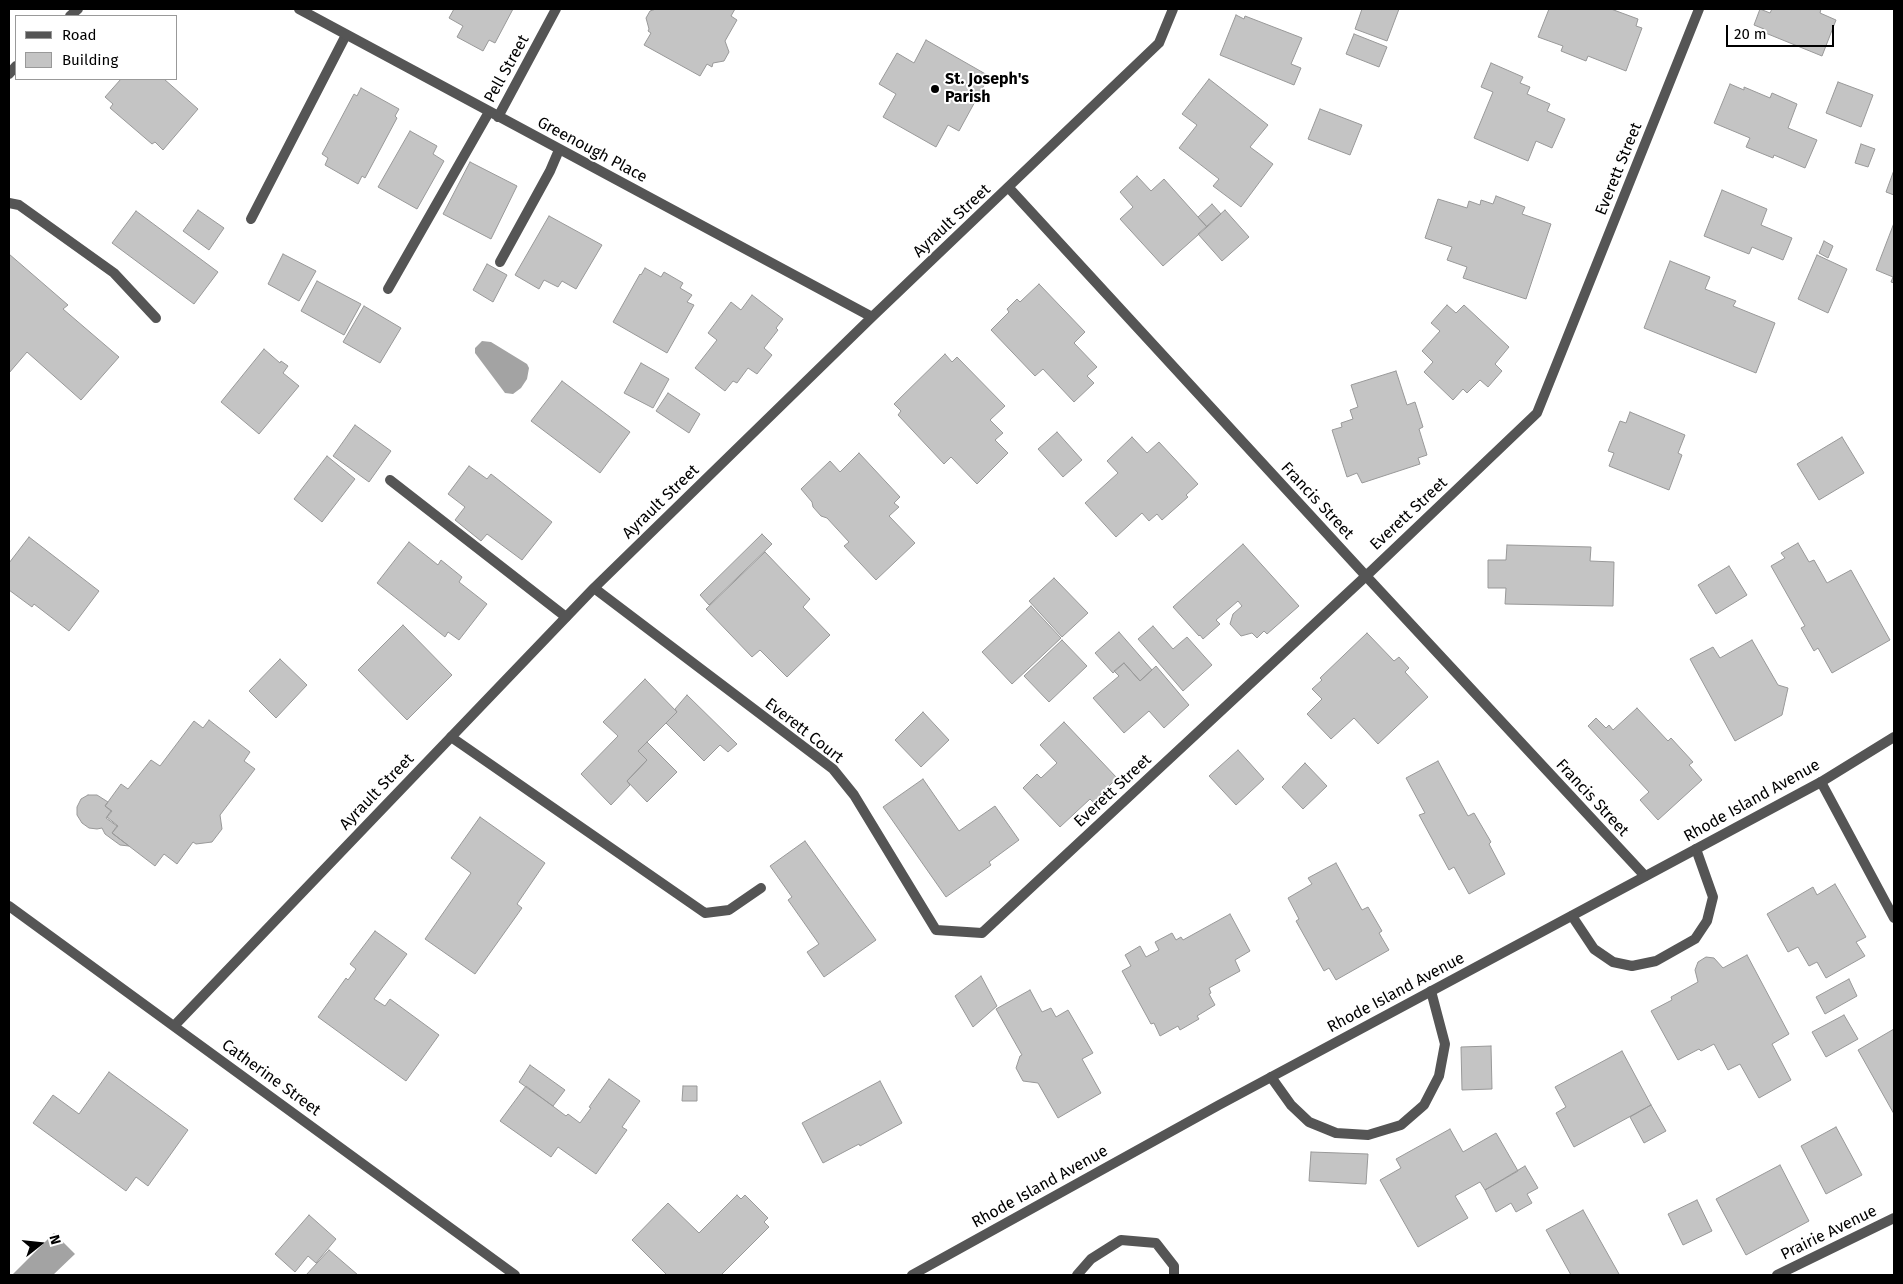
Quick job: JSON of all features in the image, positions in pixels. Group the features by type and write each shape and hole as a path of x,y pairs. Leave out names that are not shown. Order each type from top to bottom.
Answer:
{"street":[{"name":"Greenough Place","path":"299,9 872,316"},
{"name":"Pell Street","path":"388,289 556,9"},
{"name":"Ayrault Street","path":"174,1026 594,588 872,316 1009,188 1159,43 1173,9"},
{"name":"Everett Street","path":"982,933 1366,576 1538,413 1699,9"},
{"path":"251,219 346,35"},
{"path":"500,262 560,150"},
{"name":"Francis Street","path":"1009,188 1645,876"},
{"path":"9,203 19,205 114,273 156,318"},
{"path":"390,480 566,617"},
{"name":"Everett Court","path":"594,588 833,770 854,795 936,930 982,933"},
{"path":"450,737 705,913 729,910 761,888"},
{"name":"Rhode Island Avenue","path":"912,1275 1271,1077 1821,782 1894,737"},
{"path":"1821,782 1894,918"},
{"path":"1572,916 1594,949 1613,962 1632,966 1656,961 1695,939 1707,921 1713,897 1696,849"},
{"name":"Catherine Street","path":"9,906 515,1275"},
{"path":"1271,1077 1291,1105 1308,1122 1336,1133 1368,1135 1401,1125 1424,1105 1439,1076 1444,1044 1431,991"},
{"name":"Prairie Avenue","path":"1777,1275 1894,1218"},
{"path":"1077,1275 1091,1259 1121,1240 1156,1242 1174,1266 1174,1275"}],"shaded area":[{"path":"482,341 491,342 527,364 529,368 527,379 521,388 513,394 505,393 475,353 475,348"},
{"path":"54,1233 75,1254 53,1275 12,1275"}],"building":[{"path":"454,9 513,9 495,43 489,40 483,51 457,37 463,26 449,18"},
{"path":"656,9 735,9 731,16 737,20 725,41 729,52 724,61 713,63 712,67 707,64 700,76 644,45 651,33 648,31 646,18 650,11"},
{"path":"1362,9 1399,9 1387,41 1355,29"},
{"path":"1549,9 1611,9 1638,19 1636,26 1642,28 1626,71 1588,56 1586,61 1561,51 1563,46 1538,37"},
{"path":"1760,9 1770,13 1772,9 1821,9 1820,13 1836,20 1822,56 1763,32 1764,29 1754,25"},
{"path":"1236,15 1244,19 1245,16 1302,38 1291,64 1301,68 1294,85 1220,55"},
{"path":"1354,34 1387,47 1379,67 1346,54"},
{"name":"St. Joseph's Parish","path":"926,40 989,76 959,131 948,125 936,147 883,117 896,94 879,84 897,53 914,63"},
{"path":"1491,63 1523,77 1520,83 1530,87 1527,94 1550,104 1547,111 1565,119 1552,148 1536,141 1528,161 1474,138 1493,92 1481,87"},
{"path":"1209,79 1268,125 1250,147 1273,164 1241,207 1213,186 1219,179 1179,148 1197,125 1182,114"},
{"path":"120,80 165,80 198,109 163,150 155,142 152,144 110,108 113,104 105,97"},
{"path":"1838,82 1873,95 1861,127 1826,113"},
{"path":"1730,84 1744,90 1744,87 1770,98 1772,93 1797,104 1788,128 1817,140 1805,168 1774,155 1773,158 1746,147 1750,138 1714,123"},
{"path":"361,88 399,109 395,116 397,118 365,178 362,176 358,184 325,165 328,158 322,154 354,94 357,96"},
{"path":"1320,109 1362,125 1350,155 1308,139"},
{"path":"410,131 437,146 433,154 444,161 417,209 378,187"},
{"path":"1861,144 1875,149 1868,167 1855,163"},
{"path":"470,162 517,186 491,239 443,214"},
{"path":"1894,170 1894,195 1886,192"},
{"path":"1137,176 1151,191 1164,179 1207,227 1163,266 1120,219 1133,207 1120,192"},
{"path":"1722,190 1767,209 1761,225 1792,238 1783,260 1752,247 1749,254 1704,236"},
{"path":"1496,196 1525,207 1522,214 1551,224 1526,299 1463,278 1467,267 1447,260 1452,247 1425,238 1438,199 1467,208 1469,201 1480,205 1481,200 1493,204"},
{"path":"1212,204 1221,214 1207,227 1198,217"},
{"path":"198,210 224,228 209,250 183,231"},
{"path":"1225,210 1249,237 1222,261 1198,234"},
{"path":"136,211 218,272 194,304 112,243"},
{"path":"549,216 602,245 576,289 562,281 558,287 544,280 539,289 515,275"},
{"path":"1894,223 1894,283 1891,282 1893,277 1876,270"},
{"path":"1824,241 1833,246 1828,258 1819,253"},
{"path":"9,254 68,305 63,309 119,357 81,400 27,352 9,373"},
{"path":"283,254 316,271 299,301 268,284"},
{"path":"1817,255 1847,269 1828,313 1798,299"},
{"path":"1670,261 1710,277 1705,289 1736,301 1733,306 1775,323 1756,373 1644,328"},
{"path":"487,264 507,275 493,302 473,290"},
{"path":"645,268 661,277 664,272 683,283 680,288 692,295 687,302 694,305 667,353 613,322"},
{"path":"317,281 361,304 344,335 301,311"},
{"path":"1039,284 1085,332 1074,343 1097,367 1087,376 1094,383 1074,402 1043,369 1035,376 991,330 1009,312 1007,309 1017,299 1020,302"},
{"path":"752,295 783,319 776,328 778,330 764,348 772,355 757,374 748,368 737,383 733,381 725,391 695,368 717,340 708,333 731,302 741,310"},
{"path":"1447,305 1456,313 1464,305 1509,347 1495,364 1502,371 1488,387 1480,380 1467,393 1463,389 1453,400 1424,372 1433,362 1422,351 1440,331 1431,323"},
{"path":"364,306 401,328 380,363 343,342"},
{"path":"264,349 280,363 281,361 288,366 283,373 299,386 259,434 221,402"},
{"path":"945,354 952,362 957,357 1005,406 990,420 1003,433 995,440 1008,453 977,484 951,457 944,464 898,415 901,411 894,404"},
{"path":"641,363 669,379 653,408 624,393"},
{"path":"1396,371 1407,405 1415,402 1423,427 1419,429 1427,455 1418,458 1420,464 1362,483 1357,473 1347,477 1332,430 1342,427 1341,423 1353,419 1350,410 1358,407 1351,385"},
{"path":"562,381 630,432 600,473 531,421"},
{"path":"668,393 700,414 689,433 656,411"},
{"path":"1630,412 1685,435 1678,453 1682,455 1669,490 1609,466 1614,453 1608,451 1620,421 1626,423"},
{"path":"355,425 391,451 369,482 333,456"},
{"path":"1057,432 1082,460 1063,477 1038,449"},
{"path":"1132,437 1147,453 1159,442 1198,484 1186,495 1188,497 1162,520 1157,514 1149,521 1142,513 1116,537 1085,503 1118,473 1107,461"},
{"path":"1842,437 1864,473 1819,500 1797,464"},
{"path":"859,453 900,497 894,503 899,507 889,516 915,543 876,580 844,546 849,542 827,518 821,516 801,489 830,461 840,472"},
{"path":"327,456 355,479 322,522 294,499"},
{"path":"469,466 487,479 491,474 552,522 522,560 487,534 481,541 455,520 465,507 448,494"},
{"path":"762,534 772,544 709,605 700,595"},
{"path":"29,537 99,591 69,631 34,604 32,607 9,590 9,563"},
{"path":"409,542 438,565 441,560 462,577 459,582 487,604 459,640 448,632 445,637 377,583"},
{"path":"1798,543 1809,562 1814,560 1827,583 1851,570 1890,640 1832,673 1818,648 1814,651 1801,628 1805,626 1771,566 1785,558 1781,553"},
{"path":"1243,544 1299,606 1267,634 1264,631 1257,638 1252,633 1241,636 1230,624 1233,614 1242,606 1238,601 1216,620 1220,624 1203,639 1173,607"},
{"path":"1507,545 1591,547 1590,561 1614,562 1613,606 1505,604 1506,588 1488,588 1488,560 1506,560"},
{"path":"765,552 810,599 803,607 830,635 787,677 760,650 752,657 706,609"},
{"path":"1729,566 1747,595 1716,614 1698,585"},
{"path":"1054,578 1088,613 1062,637 1029,601"},
{"path":"1031,606 1061,638 1012,684 982,652"},
{"path":"403,625 452,675 407,720 358,670"},
{"path":"1153,626 1173,649 1187,637 1212,665 1183,691 1138,639"},
{"path":"1119,632 1152,670 1140,681 1124,663 1113,673 1095,653"},
{"path":"1367,633 1394,661 1399,657 1409,668 1405,672 1428,697 1378,744 1354,718 1331,739 1307,714 1322,699 1312,689 1322,680 1320,678"},
{"path":"1062,640 1087,666 1049,702 1024,676"},
{"path":"1752,640 1778,685 1788,688 1782,715 1735,741 1690,659 1713,647 1720,658"},
{"path":"280,659 307,685 276,718 249,691"},
{"path":"1124,663 1140,681 1156,666 1189,705 1164,728 1149,711 1124,733 1093,698 1119,676 1114,671"},
{"path":"645,679 677,712 638,751 647,760 627,781 630,785 611,805 581,774 618,736 603,722"},
{"path":"687,695 737,744 728,752 720,745 704,761 666,723 677,712 675,709"},
{"path":"1637,708 1668,741 1671,738 1693,762 1689,765 1702,780 1658,820 1640,800 1649,792 1588,726 1596,718 1606,728 1609,725 1613,730"},
{"path":"923,712 949,740 921,767 895,740"},
{"path":"209,720 250,752 244,761 255,769 220,815 222,829 212,842 196,844 193,842 177,864 164,854 155,866 112,833 118,826 107,817 112,811 105,806 121,784 128,789 151,760 160,766 194,721 203,728"},
{"path":"1064,722 1117,778 1093,802 1090,799 1060,827 1023,788 1037,774 1041,778 1057,763 1040,745"},
{"path":"647,742 677,772 647,802 627,781 647,760 638,751"},
{"path":"1238,750 1264,779 1236,805 1209,776"},
{"path":"1438,761 1468,816 1474,813 1491,842 1489,844 1505,874 1469,894 1454,867 1449,870 1419,815 1425,813 1406,778"},
{"path":"1305,763 1327,786 1303,809 1282,787"},
{"path":"923,779 959,831 995,806 1019,840 989,862 991,865 946,897 883,807"},
{"path":"88,795 97,795 108,802 105,806 111,811 106,818 117,826 112,833 129,846 120,845 105,834 102,828 89,828 82,823 77,815 77,807 81,799"},
{"path":"480,817 545,863 517,904 522,908 475,974 425,939 471,873 451,858"},
{"path":"805,841 876,940 824,977 807,952 819,944 788,900 792,897 770,866"},
{"path":"1336,863 1362,910 1368,907 1382,931 1379,933 1389,950 1336,980 1329,968 1324,971 1296,921 1299,919 1288,898 1312,884 1308,878"},
{"path":"1835,884 1866,937 1856,942 1865,956 1826,978 1817,962 1809,966 1798,947 1788,952 1767,914 1813,887 1817,895"},
{"path":"1230,914 1250,951 1235,960 1240,971 1209,988 1211,993 1209,994 1215,1005 1197,1016 1199,1019 1180,1030 1178,1026 1160,1036 1154,1023 1151,1024 1122,971 1131,966 1125,955 1140,946 1146,957 1159,950 1155,942 1172,933 1176,940 1181,937 1183,940"},
{"path":"375,931 407,954 374,999 385,1006 390,999 439,1035 406,1081 318,1017 346,978 348,980 356,969 350,964"},
{"path":"1747,955 1789,1034 1772,1044 1791,1080 1759,1098 1740,1064 1728,1070 1714,1044 1701,1051 1699,1049 1678,1060 1651,1011 1672,1000 1671,997 1698,982 1695,970 1698,962 1706,957 1714,958 1723,968"},
{"path":"981,976 997,1006 973,1027 955,996"},
{"path":"1849,979 1857,996 1825,1014 1816,997"},
{"path":"1030,990 1042,1012 1051,1008 1056,1017 1068,1010 1093,1053 1082,1059 1101,1093 1058,1118 1038,1083 1023,1081 1016,1068 1022,1055 996,1009"},
{"path":"1844,1015 1858,1039 1826,1057 1812,1032"},
{"path":"1894,1029 1894,1114 1858,1050"},
{"path":"1491,1046 1492,1089 1462,1090 1461,1047"},
{"path":"1622,1051 1651,1105 1574,1147 1556,1113 1566,1107 1555,1087"},
{"path":"530,1065 565,1090 553,1106 519,1082"},
{"path":"109,1072 188,1130 148,1186 136,1177 126,1191 33,1123 53,1095 79,1114"},
{"path":"609,1079 640,1101 622,1127 627,1130 596,1174 558,1147 551,1157 500,1121 526,1086 566,1116 568,1114 580,1123"},
{"path":"880,1081 902,1123 860,1146 859,1144 823,1163 802,1123"},
{"path":"683,1086 697,1086 697,1101 682,1101"},
{"path":"1651,1105 1666,1131 1644,1143 1630,1117"},
{"path":"1836,1127 1862,1175 1826,1194 1801,1146"},
{"path":"1450,1129 1463,1152 1496,1133 1518,1171 1485,1190 1480,1182 1455,1196 1468,1218 1418,1247 1380,1180 1401,1168 1396,1159"},
{"path":"1311,1152 1368,1154 1366,1184 1309,1181"},
{"path":"1780,1165 1809,1221 1746,1255 1716,1199"},
{"path":"1525,1166 1538,1188 1527,1194 1532,1203 1516,1212 1511,1203 1496,1212 1485,1190"},
{"path":"737,1195 741,1199 745,1195 768,1218 764,1222 769,1227 721,1275 667,1275 632,1240 668,1203 699,1233"},
{"path":"1697,1200 1712,1231 1683,1245 1668,1214"},
{"path":"1583,1210 1619,1274 1571,1275 1546,1230"},
{"path":"309,1215 336,1239 316,1263 308,1256 295,1272 275,1254"},
{"path":"329,1250 358,1275 306,1275"}],"place":[{"name":"St. Joseph's Parish","path":"935,89"}]}
